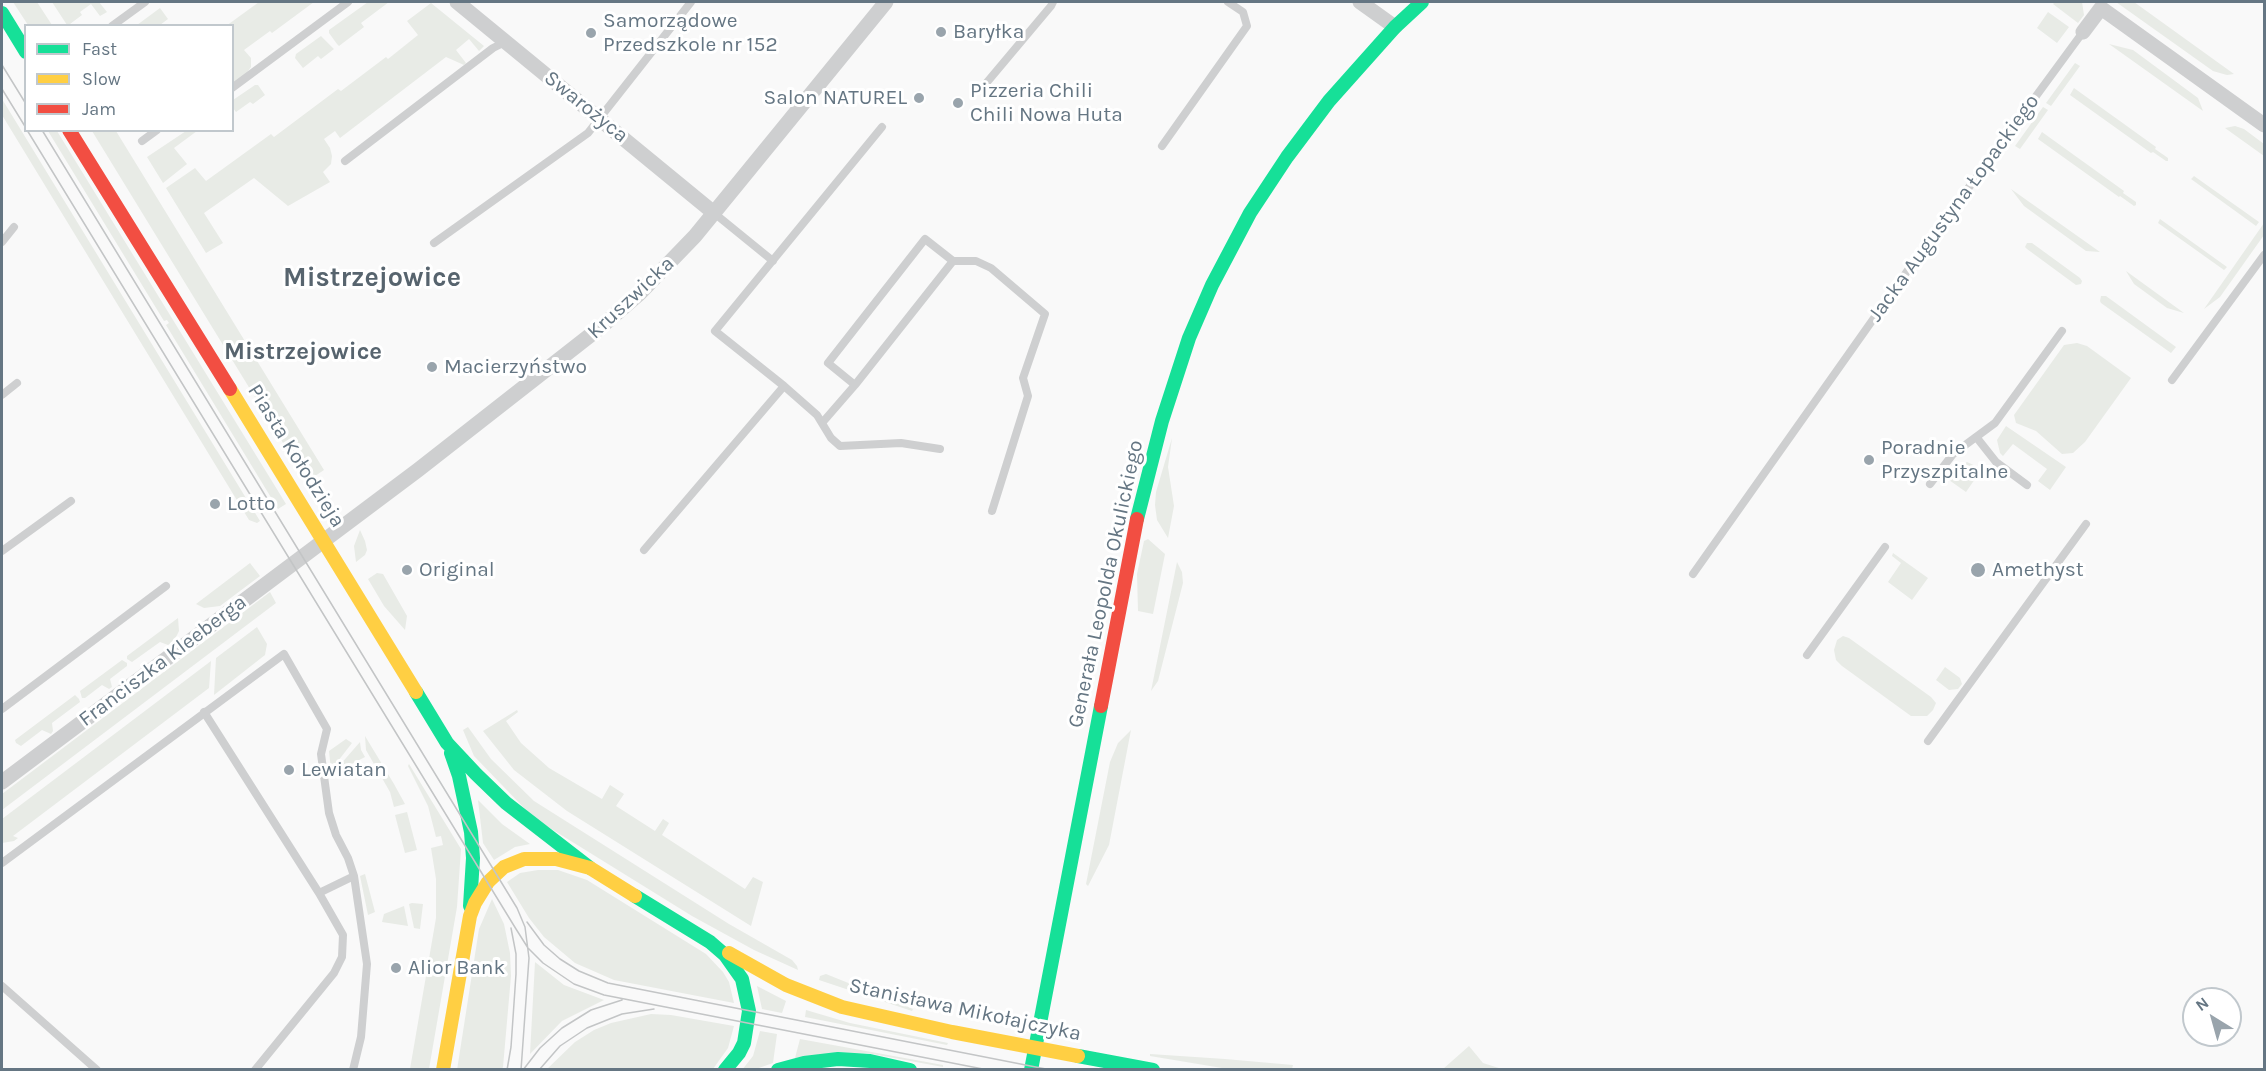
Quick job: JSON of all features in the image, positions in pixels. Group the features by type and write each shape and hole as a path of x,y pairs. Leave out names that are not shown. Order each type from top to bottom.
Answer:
{"street":[{"name":"Swarożyca","path":"457,2 600,117 714,213"},
{"name":"Kruszwicka","path":"324,540 602,327 668,265 714,213 886,2"},
{"path":"1360,2 1395,27"},
{"name":"Generała Leopolda Okulickiego","path":"1031,1070 1141,498 1162,421 1189,338 1212,285 1265,189 1329,101 1395,27 1422,2"},
{"name":"Jacka Augustyna Łopackiego","path":"2083,32 2098,5 2265,125"},
{"path":"2,13 24,49"},
{"name":"Piasta Kołodzieja","path":"70,132 324,540 447,743 459,777 471,832 473,858 470,916"},
{"name":"Franciszka Kleeberga","path":"2,782 324,540"},
{"name":"Piasta Kołodzieja","path":"447,743 507,803 590,868"},
{"path":"443,1069 470,916 488,882 496,873 524,859 546,858 590,868 710,942 736,968 747,997 748,1023 744,1043 725,1070"},
{"name":"Stanisława Mikołajczyka","path":"710,942 786,985 826,1002 952,1032 1153,1070"},
{"path":"778,1070 804,1063 838,1059 870,1061 910,1070"}],"lane":[{"path":"115,24 145,2"},
{"path":"234,87 348,2"},
{"path":"434,243 588,132 691,2"},
{"path":"983,87 1053,2"},
{"path":"1162,146 1247,26 1243,12 1228,2"},
{"name":"Jacka Augustyna Łopackiego","path":"1693,574 1936,229 2083,32"},
{"path":"345,160 493,48 506,41"},
{"path":"882,128 715,331 817,415 831,438 840,446 901,443 940,449"},
{"path":"142,141 155,132"},
{"path":"714,213 773,261"},
{"path":"2,242 14,227"},
{"path":"855,385 828,363 925,239 953,261 976,261 991,268 1045,314 1023,378 1028,396 992,511"},
{"path":"2172,380 2265,255"},
{"path":"822,423 953,261"},
{"path":"1930,484 1953,454 1995,423 2062,332"},
{"path":"2,395 17,384"},
{"path":"644,550 784,386"},
{"path":"1977,438 1996,462 2027,485"},
{"path":"2,551 71,501"},
{"path":"1928,741 2086,524"},
{"path":"1807,656 1885,547"},
{"path":"2,709 166,585"},
{"path":"2,863 284,654 327,729 321,754 329,813 354,876 367,964 361,1037 353,1070"},
{"path":"204,712 319,892 343,935 344,947 339,966 255,1070"},
{"path":"319,892 354,876"},
{"path":"2,986 97,1070"}],"shaded area":[{"path":"13,2 37,2 51,24 27,24"},
{"path":"52,2 99,2 107,12 100,16 91,4 80,12 82,15 70,24 66,24"},
{"path":"259,2 314,2 272,33 270,31 244,50 251,58 251,67 234,83 234,24 229,24"},
{"path":"368,2 389,2 361,23 364,27 339,46 329,30"},
{"path":"2055,2 2082,2 2084,15 2078,23 2053,4"},
{"path":"2116,2 2134,2 2234,74 2227,75 2213,71"},
{"path":"431,3 484,46 479,51 469,39 456,50 466,63 464,65 446,57 340,138 335,131 324,139 332,156 331,164 323,172 330,182 288,206 254,178 204,213 223,243 206,253 166,188 195,168 206,181 271,134 274,137 338,89 341,91 386,57 388,59 418,35 407,21"},
{"path":"160,8 168,19 161,24 138,24"},
{"path":"2048,12 2069,27 2057,43 2037,28"},
{"path":"321,36 334,49 321,59 318,56 303,68 295,58 296,54"},
{"path":"2109,44 2133,50 2198,98 2203,111"},
{"path":"2075,63 2080,66 2051,106 2046,103"},
{"path":"255,85 258,85 265,95 236,112 234,99"},
{"path":"2074,88 2156,147 2155,149 2168,158 2168,161 2151,153 2070,95"},
{"path":"2,99 260,521 257,523 249,520 2,115"},
{"path":"2043,107 2048,110 2020,149 2015,146"},
{"path":"2235,126 2244,129 2264,144 2264,156 2225,128"},
{"path":"49,132 58,132 286,504 278,509 166,325 169,323 167,320 164,321"},
{"path":"93,132 117,132 324,470 315,476 317,483 310,487"},
{"path":"184,132 196,132 174,148 187,164 163,183 147,157"},
{"path":"2042,132 2124,191 2123,193 2136,202 2136,205 2119,197 2038,139"},
{"path":"2194,176 2259,222 2256,226 2191,179"},
{"path":"2011,189 2100,252 2086,251 2024,206"},
{"path":"2160,219 2227,267 2224,270 2158,223"},
{"path":"2264,223 2264,235 2220,297 2204,309"},
{"path":"2027,243 2032,243 2080,278 2081,284 2076,285 2027,249 2025,247"},
{"path":"2126,271 2184,313 2167,308 2134,284"},
{"path":"2101,296 2106,296 2176,347 2171,353 2101,303"},
{"path":"2077,343 2087,346 2131,378 2085,442 2073,453 2062,454 2036,431 2016,423 2014,415 2064,345"},
{"path":"2006,426 2066,467 2050,490 2038,481 2047,469 2013,444 2003,456 2000,453 1997,440"},
{"path":"1172,438 1168,467 1174,506 1168,538 1157,520 1155,505 1156,492"},
{"path":"1967,462 1982,469 1966,492 1949,480 1957,468"},
{"path":"360,530 367,550 365,555 356,562 354,546"},
{"path":"1148,539 1165,554 1153,614 1138,611 1137,574 1144,541"},
{"path":"1893,553 1928,578 1912,600 1888,582 1901,563 1892,556"},
{"path":"1177,562 1182,572 1183,583 1158,681 1151,691"},
{"path":"250,563 260,576 220,606 204,608 196,604"},
{"path":"377,573 383,574 407,616 405,630 384,606 368,579"},
{"path":"270,592 276,603 2,810 2,794"},
{"path":"178,618 179,631 174,641 168,645 160,642 132,662 127,659 127,656"},
{"path":"257,627 267,644 265,655 214,695 216,658"},
{"path":"1843,636 1931,697 1936,703 1933,710 1927,716 1911,716 1842,666 1836,660 1834,650 1837,640"},
{"path":"122,660 127,663 127,666 110,679 112,687 109,689 102,685 82,698 80,691"},
{"path":"211,661 209,688 13,836 18,838 14,841 2,843 2,819"},
{"path":"1945,667 1960,678 1962,684 1958,689 1949,690 1936,680"},
{"path":"75,695 80,702 52,723 51,734 42,730 21,746 16,743 15,740"},
{"path":"517,710 518,712 506,721 521,743 549,768 602,799 610,785 624,794 616,806 655,831 663,819 669,823 662,835 745,889 753,877 763,882 751,926 567,811 514,770 483,731"},
{"path":"468,727 491,759 534,801 729,924 792,960 798,970 754,950 692,916 545,825 527,811 474,756 463,730"},
{"path":"1131,730 1109,845 1088,886 1086,884 1110,762 1118,743"},
{"path":"365,736 405,804 394,807 390,792 366,750"},
{"path":"346,739 352,743 331,770 329,751"},
{"path":"360,742 365,757 332,774"},
{"path":"409,764 461,849 457,907 429,1069 410,1069 436,918 436,879 431,848 443,845 441,836 436,837 428,806"},
{"path":"478,800 502,824 530,844 515,847 494,860 483,843"},
{"path":"407,812 417,850 405,853 395,815"},
{"path":"558,870 587,880 706,954 729,982 734,1003 614,980 575,963 544,937 529,918 507,882 520,873"},
{"path":"365,874 375,912 368,915 360,876"},
{"path":"492,899 504,924 510,953 511,976 503,1067 502,1069 457,1070 479,929"},
{"path":"409,904 423,904 420,929 414,928"},
{"path":"404,906 408,926 382,922 384,914"},
{"path":"535,962 564,985 604,1000 562,1021 530,1054"},
{"path":"826,974 913,1009 912,1011 819,980 820,976"},
{"path":"757,986 786,1001 782,1013 762,1009"},
{"path":"806,1010 850,1023 948,1043 947,1045 805,1017"},
{"path":"651,1014 671,1015 734,1026 728,1048 713,1069 546,1070 575,1042 594,1030 611,1023"},
{"path":"760,1031 777,1034 773,1063 756,1069 742,1070 753,1056"},
{"path":"800,1039 943,1065 943,1067 867,1053 795,1058"},
{"path":"1469,1046 1483,1063 1502,1069 1443,1069"},
{"path":"1150,1054 1293,1065 1292,1069 1228,1069 1150,1056"}],"tram line":[{"path":"2,65 24,101"},
{"path":"2,89 24,125"},
{"path":"28,132 516,929 528,948 543,963 574,984 604,995 988,1070"},
{"path":"43,132 517,908 525,927 529,958 521,1070"},
{"path":"527,922 544,945 560,959 579,971 608,983 1051,1070"},
{"path":"507,1070 511,1047 516,974 516,954 511,928"},
{"path":"523,1070 540,1048 562,1028 591,1010 622,1000"},
{"path":"539,1070 560,1046 587,1028 622,1014 654,1009"}],"traffic: fast":[{"path":"1137,519 1162,421 1189,338 1212,285 1250,213 1287,157 1329,101 1395,27 1422,2"},
{"path":"2,13 24,49"},
{"path":"416,692 447,743 476,774 506,803 590,868"},
{"path":"1031,1070 1101,706"},
{"path":"451,753 459,776 471,832 473,858 470,906"},
{"path":"635,896 710,942 725,955 742,979 749,1011 744,1043 725,1070"},
{"path":"1078,1056 1153,1070"},
{"path":"778,1070 804,1063 838,1059 870,1061 910,1070"}],"traffic: slow":[{"path":"230,389 416,692"},
{"path":"443,1070 470,916 488,882 504,867 524,859 556,859 590,868 635,896"},
{"path":"729,953 786,985 842,1007 952,1032 1078,1056"}],"traffic: jam":[{"path":"70,132 230,389"},
{"path":"1101,706 1137,519"}],"place":[{"name":"Baryłka","path":"941,32"},
{"name":"Samorządowe Przedszkole nr 152","path":"591,33"},
{"name":"Salon NATUREL","path":"919,98"},
{"name":"Pizzeria Chili Chili Nowa Huta","path":"958,103"},
{"name":"Macierzyństwo","path":"432,367"},
{"name":"Poradnie Przyszpitalne","path":"1869,460"},
{"name":"Lotto","path":"215,504"},
{"name":"Original","path":"407,570"},
{"name":"Amethyst","path":"1978,570"},
{"name":"Lewiatan","path":"289,770"},
{"name":"Alior Bank","path":"396,968"}],"district":[{"name":"Mistrzejowice","path":"372,278"},
{"name":"Mistrzejowice","path":"303,352"}]}
